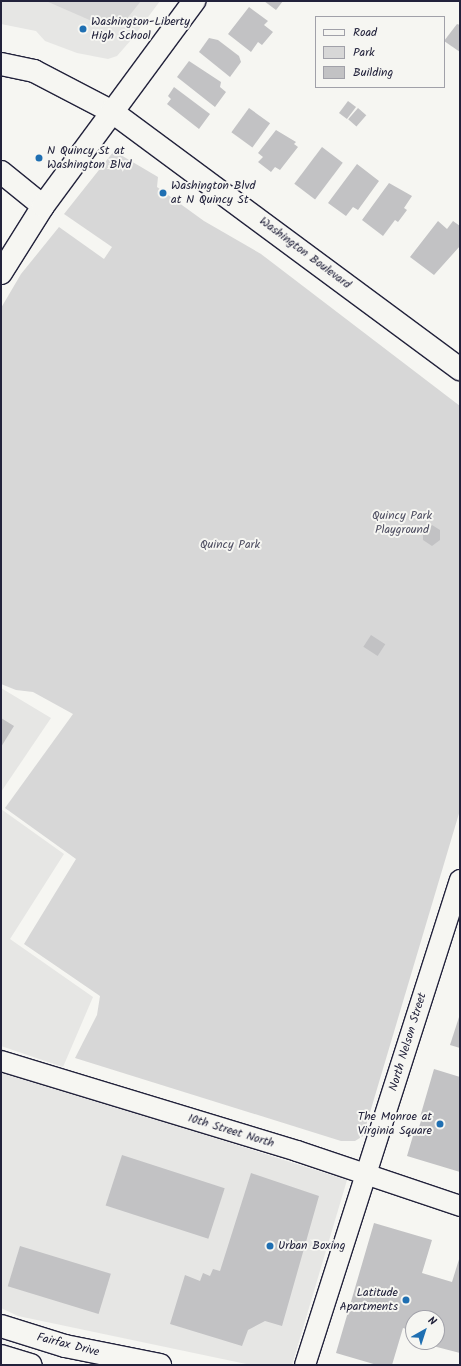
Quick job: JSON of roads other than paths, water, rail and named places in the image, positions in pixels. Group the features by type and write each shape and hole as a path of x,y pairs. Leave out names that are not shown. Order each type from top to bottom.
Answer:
{"main road":[{"path":"1,273 42,206 194,1"},
{"name":"Washington Boulevard","path":"1,64 34,71 111,112 460,369"},
{"path":"1,172 42,206"},
{"name":"Fairfax Drive","path":"1,1326 85,1358 160,1365"},
{"path":"1,1356 31,1365"}],"street":[{"name":"North Nelson Street","path":"305,1365 460,880"},
{"name":"10th Street North","path":"1,1061 366,1175 460,1206"}],"place":[{"name":"Washington-Liberty High School","path":"83,29"},
{"name":"N Quincy St at Washington Blvd","path":"39,158"},
{"name":"Washington Blvd at N Quincy St","path":"163,193"},
{"name":"The Monroe at Virginia Square","path":"440,1124"},
{"name":"Urban Boxing","path":"270,1246"},
{"name":"Latitude Apartments","path":"406,1300"}],"park label":[{"name":"Quincy Park Playground","path":"402,523"},
{"name":"Quincy Park","path":"230,545"}]}
